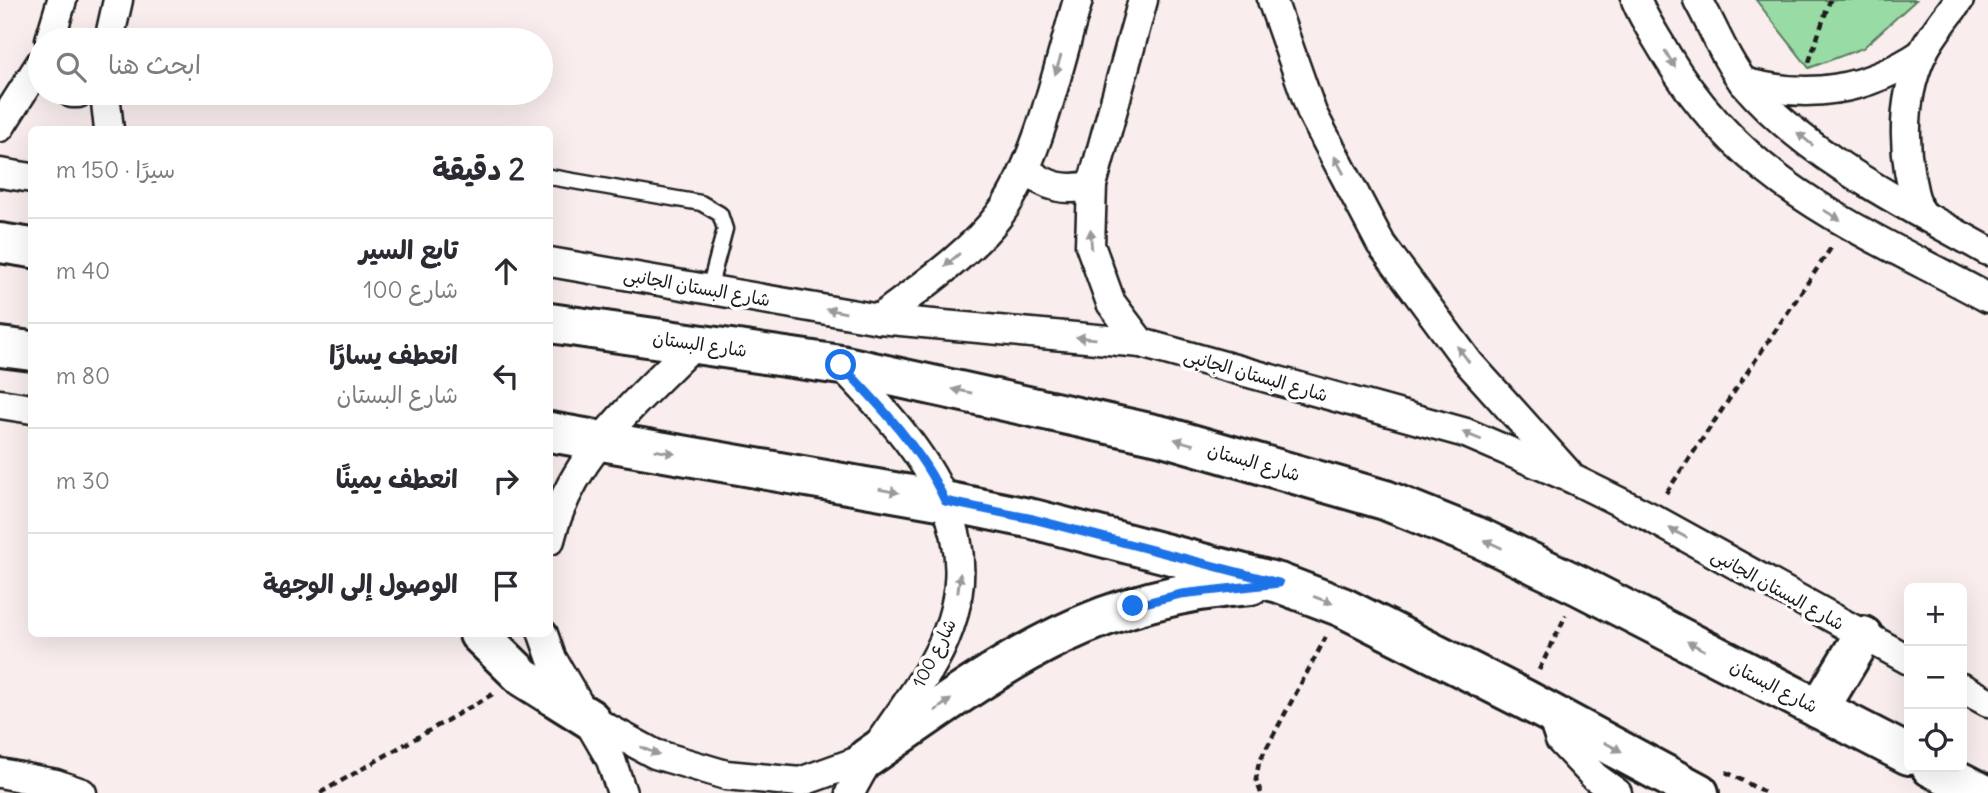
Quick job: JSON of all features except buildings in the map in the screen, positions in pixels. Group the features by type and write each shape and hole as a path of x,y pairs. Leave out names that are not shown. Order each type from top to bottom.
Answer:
{"street":[{"path":"54,28 62,0"},
{"path":"112,28 118,0"},
{"path":"879,319 957,256 999,215 1026,170 1078,0"},
{"path":"1141,343 1111,303 1090,244 1092,185 1143,0"},
{"path":"1272,0 1312,113 1381,244 1469,363 1573,479"},
{"path":"1698,0 1743,82 1777,117 1827,157 1988,251"},
{"path":"1919,212 1911,187 1906,133 1908,106 1923,53 1959,0"},
{"path":"1645,3 1683,81 1737,147 1769,174 1847,223 1988,298"},
{"path":"1743,82 1799,93 1851,88 1900,68 1923,53"},
{"path":"0,127 28,85"},
{"path":"106,105 109,126"},
{"path":"1026,170 1057,187 1078,189 1092,185"},
{"path":"0,173 28,177"},
{"path":"0,243 28,247"},
{"name":"شارع البستان الجانبى","path":"553,263 879,319 1141,343 1466,433 1573,479 1650,517 1904,657"},
{"name":"شارع البستان","path":"553,323 841,365 1163,436 1385,500 1482,539 1580,586 1904,752"},
{"path":"553,533 574,475 600,440 694,344"},
{"path":"0,346 28,350"},
{"name":"شارع 100","path":"841,365 872,397 933,474 945,501 956,540 961,575 953,618 933,661 867,758 850,793"},
{"path":"0,404 28,408"},
{"path":"553,432 945,501 1033,519 1279,583 1342,607 1537,706 1712,782"},
{"path":"482,637 523,677 621,739 655,754 726,775 800,782 867,758 998,667 1086,622 1181,594 1279,583"},
{"path":"1819,709 1863,636"},
{"path":"544,637 551,657 590,719 611,760 622,793"},
{"path":"1967,691 1988,702"},
{"path":"1537,706 1560,740 1595,777 1617,793"},
{"path":"0,772 56,784 82,793"},
{"path":"1941,772 1982,793"}],"lane":[{"path":"553,178 701,203 720,214 725,229 709,289"}],"path":[{"path":"1799,93 1829,0"},
{"path":"1650,517 1847,223"},
{"path":"1537,706 1580,586"},
{"path":"1261,793 1256,779 1259,762 1342,607"},
{"path":"320,793 523,677"},
{"path":"1712,782 1766,793"}],"green space":[{"path":"1756,0 1916,0 1863,48 1809,68"}],"route":[{"path":"841,365 872,397 933,474 945,501 1033,519 1279,583 1230,586 1133,606"}]}
